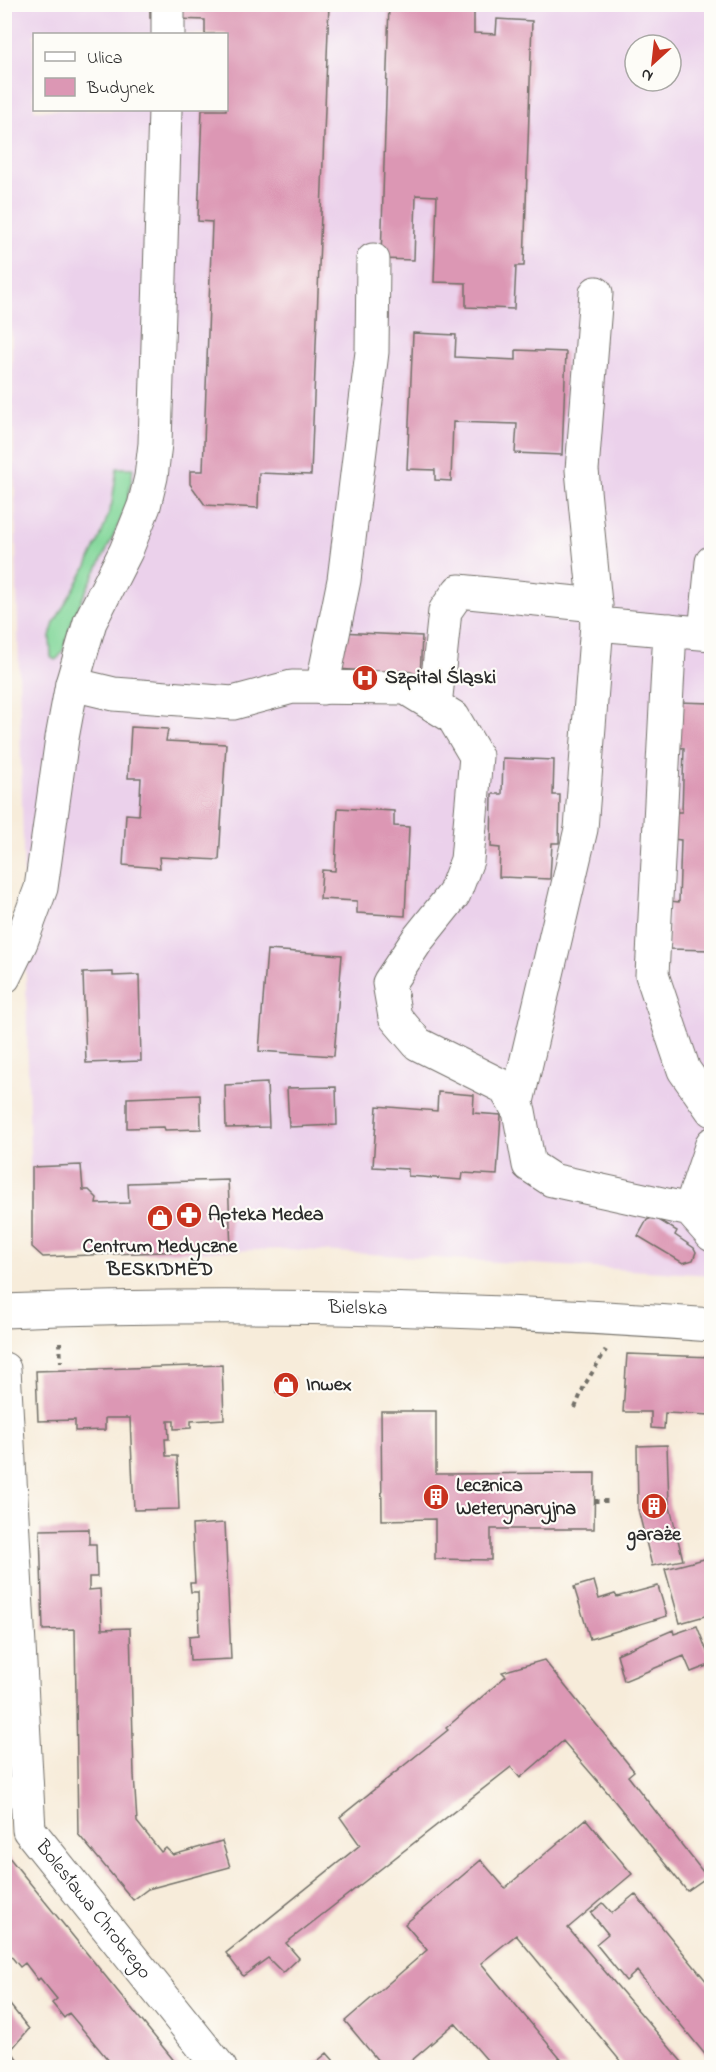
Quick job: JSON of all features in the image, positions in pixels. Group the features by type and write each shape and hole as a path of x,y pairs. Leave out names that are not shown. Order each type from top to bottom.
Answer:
{"street":[{"path":"168,4 168,33"},
{"path":"4,977 21,942 41,888 62,738 72,684 90,622 136,528 151,477 155,444 165,111"},
{"path":"322,688 344,579 372,352 373,260"},
{"path":"516,1106 581,829 597,614 582,470 596,293"},
{"path":"435,706 445,611 459,591 597,614 670,630 708,633 711,562"},
{"path":"670,630 652,975 684,1070 711,1110"},
{"path":"72,684 114,694 233,703 292,687 406,688 453,717 476,756 467,860 454,894 418,939 389,983 395,1017 418,1044 504,1087 519,1111 529,1165 552,1180 690,1210 711,1235"},
{"path":"690,1210 711,1144"},
{"name":"Bielska","path":"4,1311 311,1306 592,1316 711,1325"},
{"name":"Bolesława Chrobrego","path":"4,1369 17,1830 220,2067"}],"path":[{"path":"60,1335 61,1362"},
{"path":"574,1408 584,1386 608,1347"},
{"path":"594,1501 609,1501"}],"shaded area":[{"name":"Szpital Śląski","path":"4,5 711,5 711,1275 288,1249 43,1257 32,1247"}],"green space":[{"path":"117,468 133,468 125,508 73,619 64,648 55,660 51,657 50,636 54,623 87,566 102,533 112,503"}],"building":[{"path":"150,4 329,4 311,475 259,473 258,508 205,505 190,484 190,471 203,471 212,222 198,221 202,111 228,111 228,33 205,33 205,20 150,18"},
{"path":"389,4 474,4 474,33 496,34 497,19 532,21 524,266 516,266 514,309 466,307 466,283 434,282 437,196 416,195 414,260 381,259"},
{"path":"413,333 456,335 455,357 516,360 516,350 566,352 562,455 515,453 517,424 453,422 451,481 435,480 435,470 407,469"},
{"path":"339,632 422,636 420,677 397,676 364,680 365,671 337,669"},
{"path":"676,702 712,703 712,950 668,949 670,901 679,902 681,840 673,839 674,812 682,812 684,748 674,747"},
{"path":"131,727 168,729 166,741 226,744 219,860 159,857 160,868 123,865 126,814 139,815 141,778 128,778"},
{"path":"503,758 554,760 553,795 560,795 559,843 552,843 550,879 499,877 500,848 491,847 492,794 502,794"},
{"path":"338,808 394,811 394,826 409,827 405,916 357,913 357,901 320,899 322,870 335,871"},
{"path":"267,950 342,955 334,1056 259,1051"},
{"path":"113,972 113,976 139,975 141,1061 86,1063 83,973"},
{"path":"267,1083 269,1127 226,1128 225,1085"},
{"path":"336,1087 337,1125 289,1127 287,1088"},
{"path":"438,1092 474,1095 473,1113 501,1115 497,1175 463,1173 462,1180 408,1176 408,1169 373,1167 377,1106 437,1111"},
{"path":"200,1095 201,1129 127,1128 127,1098"},
{"path":"81,1165 83,1190 89,1190 97,1198 96,1204 129,1203 128,1183 228,1180 231,1249 43,1257 32,1247 32,1167"},
{"path":"654,1217 677,1231 675,1235 694,1248 696,1252 693,1260 683,1263 638,1236 647,1220"},
{"path":"627,1354 712,1357 712,1415 665,1413 664,1429 651,1428 651,1412 623,1412"},
{"path":"222,1365 224,1419 191,1421 191,1428 174,1429 174,1421 168,1421 169,1439 165,1439 166,1456 177,1456 179,1509 134,1510 130,1418 105,1418 105,1430 75,1431 75,1420 38,1421 36,1371"},
{"name":"Inwex","path":"277,1377 295,1378 295,1393 276,1392"},
{"name":"Lecznica Weterynaryjna","path":"381,1411 436,1411 436,1474 595,1473 594,1529 491,1529 491,1560 435,1559 435,1519 382,1520"},
{"name":"garaże","path":"667,1445 669,1503 683,1560 652,1566 638,1509 637,1446"},
{"path":"225,1523 231,1659 190,1661 189,1636 199,1635 198,1592 191,1592 190,1583 195,1583 192,1525"},
{"path":"89,1529 89,1544 96,1544 97,1577 89,1577 89,1590 100,1589 102,1629 130,1628 137,1822 161,1852 166,1848 173,1855 222,1841 230,1867 148,1889 133,1900 78,1834 75,1629 43,1630 40,1530"},
{"path":"712,1557 712,1614 680,1623 665,1569"},
{"path":"594,1581 599,1599 615,1594 617,1597 658,1586 667,1616 590,1639 574,1587"},
{"path":"697,1626 712,1664 691,1672 684,1656 624,1681 617,1654 673,1630 674,1634"},
{"path":"544,1660 634,1771 628,1776 707,1877 687,1891 563,1741 520,1778 511,1767 286,1943 299,1958 283,1973 268,1958 243,1976 226,1953 360,1845 340,1817 448,1730 446,1728 506,1676 502,1672"},
{"path":"586,1819 632,1874 568,1928 687,2068 626,2068 516,1935 481,1963 568,2068 494,2068 455,2023 403,2068 384,2068 345,2021 427,1950 405,1924 481,1860 505,1888"},
{"path":"4,1856 8,1856 180,2068 105,2068 104,2066 110,2062 69,2013 64,2018 52,2003 57,1999 40,1978 38,1980 25,1963 20,1967 4,1948 4,1943 7,1941 4,1938"},
{"path":"635,1894 712,1988 712,2063 637,1971 626,1981 596,1944 608,1934 591,1913 603,1903 612,1913"},
{"path":"7,2001 29,2029 11,2050 23,2068 4,2068 4,2002"},
{"path":"327,2053 340,2068 315,2068 313,2065"}],"place":[{"name":"Szpital Śląski","path":"365,678"},
{"name":"Apteka Medea","path":"189,1215"},
{"name":"Centrum Medyczne BESKIDMED","path":"160,1218"},
{"name":"Inwex","path":"286,1385"},
{"name":"Lecznica Weterynaryjna","path":"436,1497"},
{"name":"garaże","path":"654,1506"}]}
